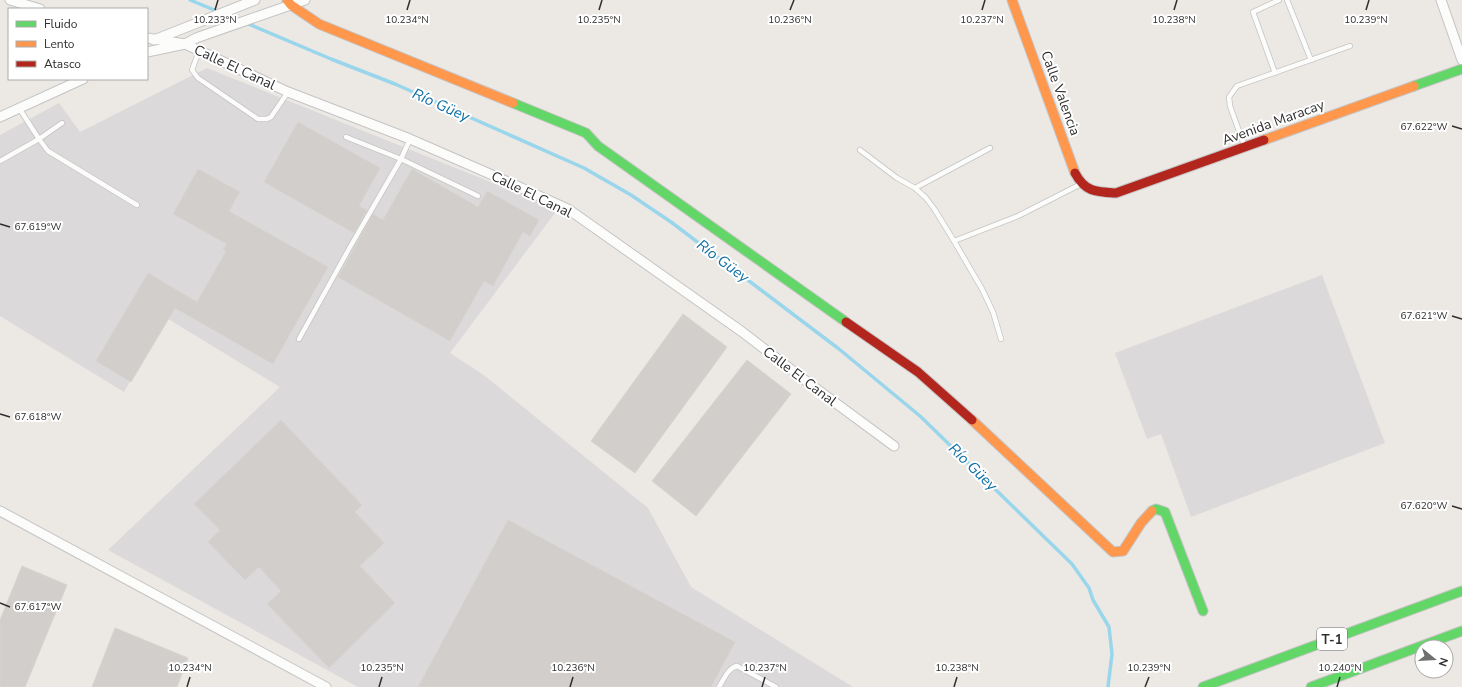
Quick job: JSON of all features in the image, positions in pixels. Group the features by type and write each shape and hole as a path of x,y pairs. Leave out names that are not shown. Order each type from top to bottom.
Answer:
{"main road":[{"name":"Calle Valencia","path":"1012,0 1076,174 1081,184 1091,192"},
{"path":"289,3 319,24 586,133 598,146 918,372 986,432 1113,552 1123,551 1146,515 1159,509 1165,512 1203,611"},
{"name":"Avenida Maracay","path":"1091,192 1116,193 1462,69"},
{"name":"T-1","path":"1203,687 1462,591"},
{"path":"1311,687 1462,631"}],"street":[{"path":"10,0 37,8"},
{"path":"149,41 255,0"},
{"path":"148,52 185,44 196,38 267,14 289,3 305,0"},
{"path":"1441,0 1462,60"},
{"name":"Calle El Canal","path":"149,41 185,44 288,92 410,139 568,209 741,331 894,446"},
{"path":"0,117 81,80"},
{"path":"0,510 326,687"}],"lane":[{"path":"1275,73 1253,12 1279,0"},
{"path":"1287,0 1311,60"},
{"path":"1245,147 1230,106 1229,97 1237,86 1350,46"},
{"path":"199,51 192,70 198,78 258,119 272,117 288,92"},
{"path":"19,108 48,152 137,205"},
{"path":"0,161 39,139 62,123"},
{"path":"346,137 401,159 478,196"},
{"path":"299,339 401,159 410,139"},
{"path":"915,188 990,148"},
{"path":"860,150 898,178 915,188 926,198 935,210 982,289 993,312 1001,339"},
{"path":"954,241 1018,216 1081,184"},
{"path":"719,687 732,666 737,666 776,687"}],"shaded area":[{"path":"207,68 558,209 450,353 485,376 648,508 691,587 853,687 358,687 108,550 280,387 165,317 124,392 0,316 0,135 59,103 80,132"},
{"path":"1322,275 1385,443 1191,517 1161,434 1147,439 1115,353"}],"building":[{"path":"298,122 380,168 359,206 367,210 354,233 264,182"},
{"path":"198,169 240,192 229,211 328,267 273,364 175,308 131,382 96,361 148,273 197,302 226,251 223,249 227,244 173,214"},
{"path":"412,169 478,207 487,191 539,220 530,236 523,232 493,286 484,281 450,341 338,277 373,214 383,220"},
{"path":"683,314 727,347 635,473 591,441"},
{"path":"747,360 791,394 696,516 652,481"},
{"path":"281,420 362,505 355,512 384,543 360,566 395,603 329,668 267,604 281,591 259,567 245,580 208,542 220,530 194,504"},
{"path":"508,520 735,642 711,687 418,687"},
{"path":"22,566 67,585 25,687 0,687 0,620"},
{"path":"115,628 188,658 177,687 92,687"}],"waterway":[{"name":"Río Güey","path":"190,0 219,12"},
{"name":"Río Güey","path":"225,14 331,59 395,84 584,168 631,195 671,222 839,349 920,416 1072,564 1089,588 1093,600 1109,627 1112,654 1108,687"}],"traffic: fast":[{"path":"1414,86 1462,69"},
{"path":"513,103 586,133 598,146 846,322"},
{"path":"1152,511 1156,509 1165,512 1203,611"},
{"path":"1203,687 1462,591"},
{"path":"1311,687 1462,631"}],"traffic: slow":[{"path":"287,0 291,5 319,24 513,103"},
{"path":"1012,0 1075,173"},
{"path":"1264,140 1414,86"},
{"path":"972,420 1113,552 1123,551 1141,523 1152,511"}],"traffic: jam":[{"path":"1075,173 1083,184 1092,190 1116,193 1264,140"},
{"path":"846,322 918,372 972,420"}]}
